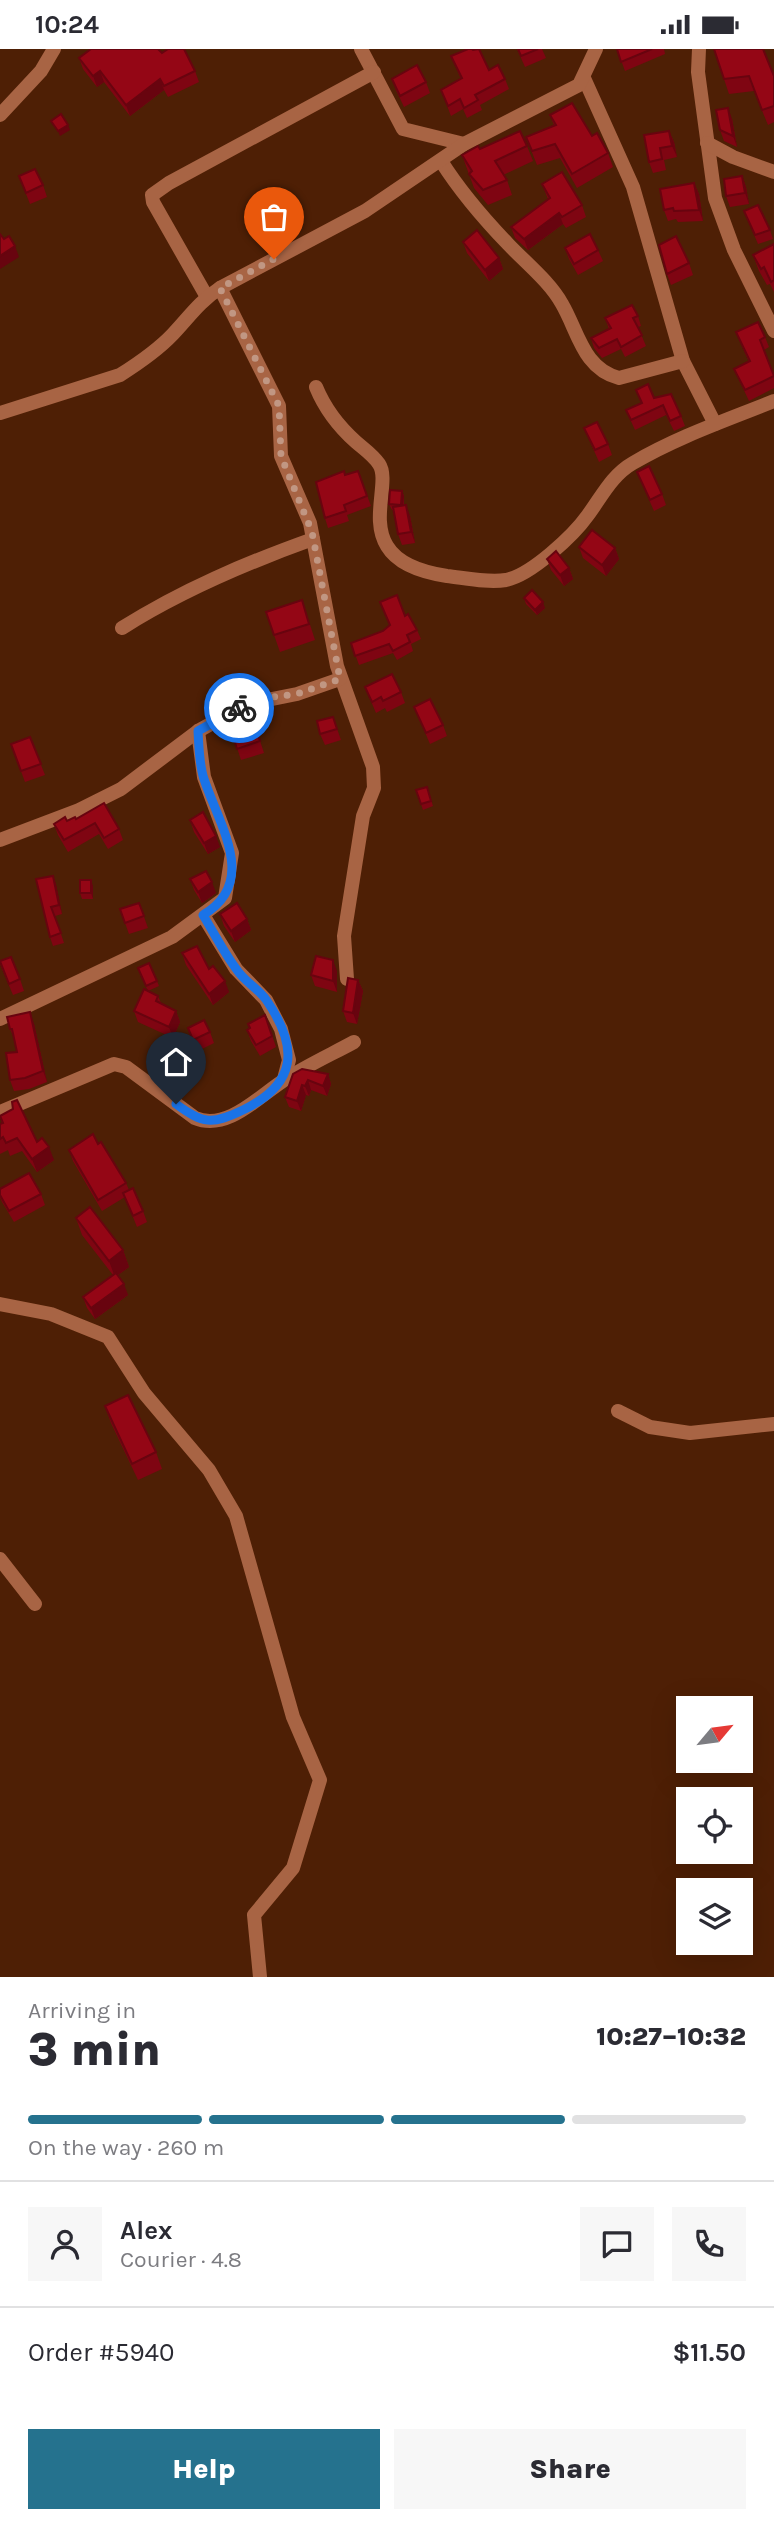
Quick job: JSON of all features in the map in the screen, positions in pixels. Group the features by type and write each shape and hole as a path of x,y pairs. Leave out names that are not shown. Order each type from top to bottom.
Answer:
{"street":[{"path":"361,49 403,129 464,144"},
{"path":"0,413 120,375 151,355 207,297 220,288 365,211 464,144 572,90 584,78 596,49"},
{"path":"698,49 698,72 707,143 719,214 774,331"},
{"path":"0,115 28,86 51,51"},
{"path":"207,297 153,202 152,195 169,183 374,72"},
{"path":"584,78 633,187 683,361 715,424"},
{"path":"707,143 733,157 774,171"},
{"path":"441,160 466,198 551,289 562,304 581,349 611,376 626,378 683,361"},
{"path":"220,288 279,406 281,456 310,523 340,679 362,731 374,779 363,816 344,936 347,979"},
{"path":"316,387 322,403 341,429 381,466 383,477 379,520 387,548 404,562 425,572 506,580 523,572 573,533 616,475 633,463 715,424 774,401"},
{"path":"122,628 166,600 313,539"},
{"path":"0,840 79,810 121,789 198,731 258,699 297,694 340,679"},
{"path":"0,1019 92,974 147,951 225,898 232,866 227,836 204,777 198,731"},
{"path":"203,915 236,969 266,1000 277,1021 288,1049 289,1067 284,1080"},
{"path":"0,1112 114,1064 126,1067 195,1118 207,1122 252,1105 284,1080 354,1042"},
{"path":"0,1304 51,1314 108,1337 144,1393 209,1470 242,1531 258,1600 293,1717 320,1784 293,1868 254,1915 260,1977"},
{"path":"618,1411 650,1427 691,1433 734,1431 774,1424"},
{"path":"0,1559 34,1604"}],"building":[{"path":"91,49 158,49 162,53 168,49 184,49 195,71 164,86 160,79 126,105 100,71 93,76 79,58"},
{"path":"468,49 479,49 489,70 498,65 505,79 475,95 478,100 464,108 460,99 448,106 441,90 462,78 451,56"},
{"path":"518,49 538,49 521,56"},
{"path":"617,49 652,49 621,62"},
{"path":"714,49 763,49 774,76 774,106 762,110 749,76 724,79"},
{"path":"417,65 426,82 400,96 392,79"},
{"path":"572,103 592,136 597,133 608,153 572,174 555,144 532,151 526,137 556,125 550,115"},
{"path":"728,108 733,136 720,130 716,110"},
{"path":"61,114 68,125 58,131 51,121"},
{"path":"520,131 527,146 495,161 507,180 483,190 469,174 472,171 462,155 478,146 480,149"},
{"path":"669,131 672,146 660,148 662,159 649,162 644,135"},
{"path":"35,169 43,185 26,193 19,176"},
{"path":"562,172 582,205 562,217 559,213 524,239 511,227 550,198 542,184"},
{"path":"742,176 745,193 726,196 724,179"},
{"path":"694,183 699,210 664,210 660,189"},
{"path":"758,205 770,230 755,235 744,211"},
{"path":"477,230 499,258 485,270 463,242"},
{"path":"0,234 4,239 9,236 15,246 0,256"},
{"path":"590,234 598,250 574,264 565,248"},
{"path":"676,236 689,263 667,274 659,245"},
{"path":"774,244 774,280 771,282 764,267 761,269 753,255"},
{"path":"632,305 638,316 633,318 642,335 621,347 617,339 599,348 591,338 611,328 605,318"},
{"path":"758,322 765,337 760,340 774,376 745,390 734,369 750,361 736,332"},
{"path":"648,384 654,398 671,394 681,416 670,421 663,405 631,420 626,410 642,403 636,390"},
{"path":"597,422 608,444 595,450 584,428"},
{"path":"649,466 662,494 650,500 637,472"},
{"path":"344,471 345,475 358,471 367,496 344,505 346,511 325,518 316,482"},
{"path":"390,490 402,491 401,505 389,504"},
{"path":"406,505 411,532 398,534 393,507"},
{"path":"592,530 615,548 602,565 579,547"},
{"path":"556,551 569,568 560,575 547,559"},
{"path":"532,590 543,602 535,610 524,598"},
{"path":"397,595 405,616 408,614 417,630 407,635 410,642 393,651 389,644 355,656 351,643 383,631 390,625 380,602"},
{"path":"302,600 309,624 274,635 266,612"},
{"path":"392,674 401,692 383,701 381,697 372,702 365,687"},
{"path":"430,699 443,725 426,733 414,707"},
{"path":"250,710 260,741 237,749 227,717"},
{"path":"333,717 337,729 320,734 317,721"},
{"path":"30,737 41,764 21,771 11,744"},
{"path":"427,787 431,801 421,804 416,790"},
{"path":"104,803 119,829 104,838 95,823 64,840 54,824 65,817 67,821 75,817 76,819"},
{"path":"203,812 216,836 204,843 190,820"},
{"path":"206,871 212,882 198,892 190,879"},
{"path":"53,876 59,905 51,907 61,933 50,937 36,879"},
{"path":"80,880 91,880 91,893 80,893"},
{"path":"139,903 144,916 125,923 120,909"},
{"path":"237,903 247,919 231,931 220,914"},
{"path":"197,946 209,969 213,966 225,981 209,994 182,953"},
{"path":"316,956 333,960 333,981 311,975"},
{"path":"11,957 20,979 9,984 0,961"},
{"path":"149,963 157,981 146,986 138,968"},
{"path":"348,978 358,980 353,1013 343,1011"},
{"path":"144,989 158,996 156,1001 176,1011 169,1027 134,1011"},
{"path":"30,1012 43,1071 10,1080 6,1053 17,1052 7,1017"},
{"path":"265,1015 272,1036 256,1045 247,1030 250,1028 248,1024"},
{"path":"204,1020 210,1032 193,1040 188,1028"},
{"path":"302,1069 328,1074 323,1086 308,1080 305,1086 302,1085 297,1101 285,1097 293,1074"},
{"path":"17,1100 37,1142 42,1138 49,1147 32,1159 17,1138 6,1143 3,1137 0,1139 0,1124 3,1123 0,1116 13,1109 12,1102"},
{"path":"93,1134 98,1144 101,1142 126,1183 98,1200 69,1150"},
{"path":"29,1173 41,1194 9,1211 0,1195 0,1189"},
{"path":"133,1188 143,1211 133,1216 123,1193"},
{"path":"90,1207 123,1250 109,1261 76,1218"},
{"path":"116,1273 124,1284 91,1308 83,1297"},
{"path":"128,1395 156,1452 132,1464 105,1406"}],"way so far":[{"path":"239,708 258,699 297,694 340,679 310,523 281,456 281,412 250,344 220,288 274,259"}],"route":[{"path":"176,1104 195,1118 204,1122 212,1121 252,1105 284,1080 289,1067 286,1040 268,1004 236,969 203,915 219,906 225,898 232,853 204,777 198,731 239,708"}]}
